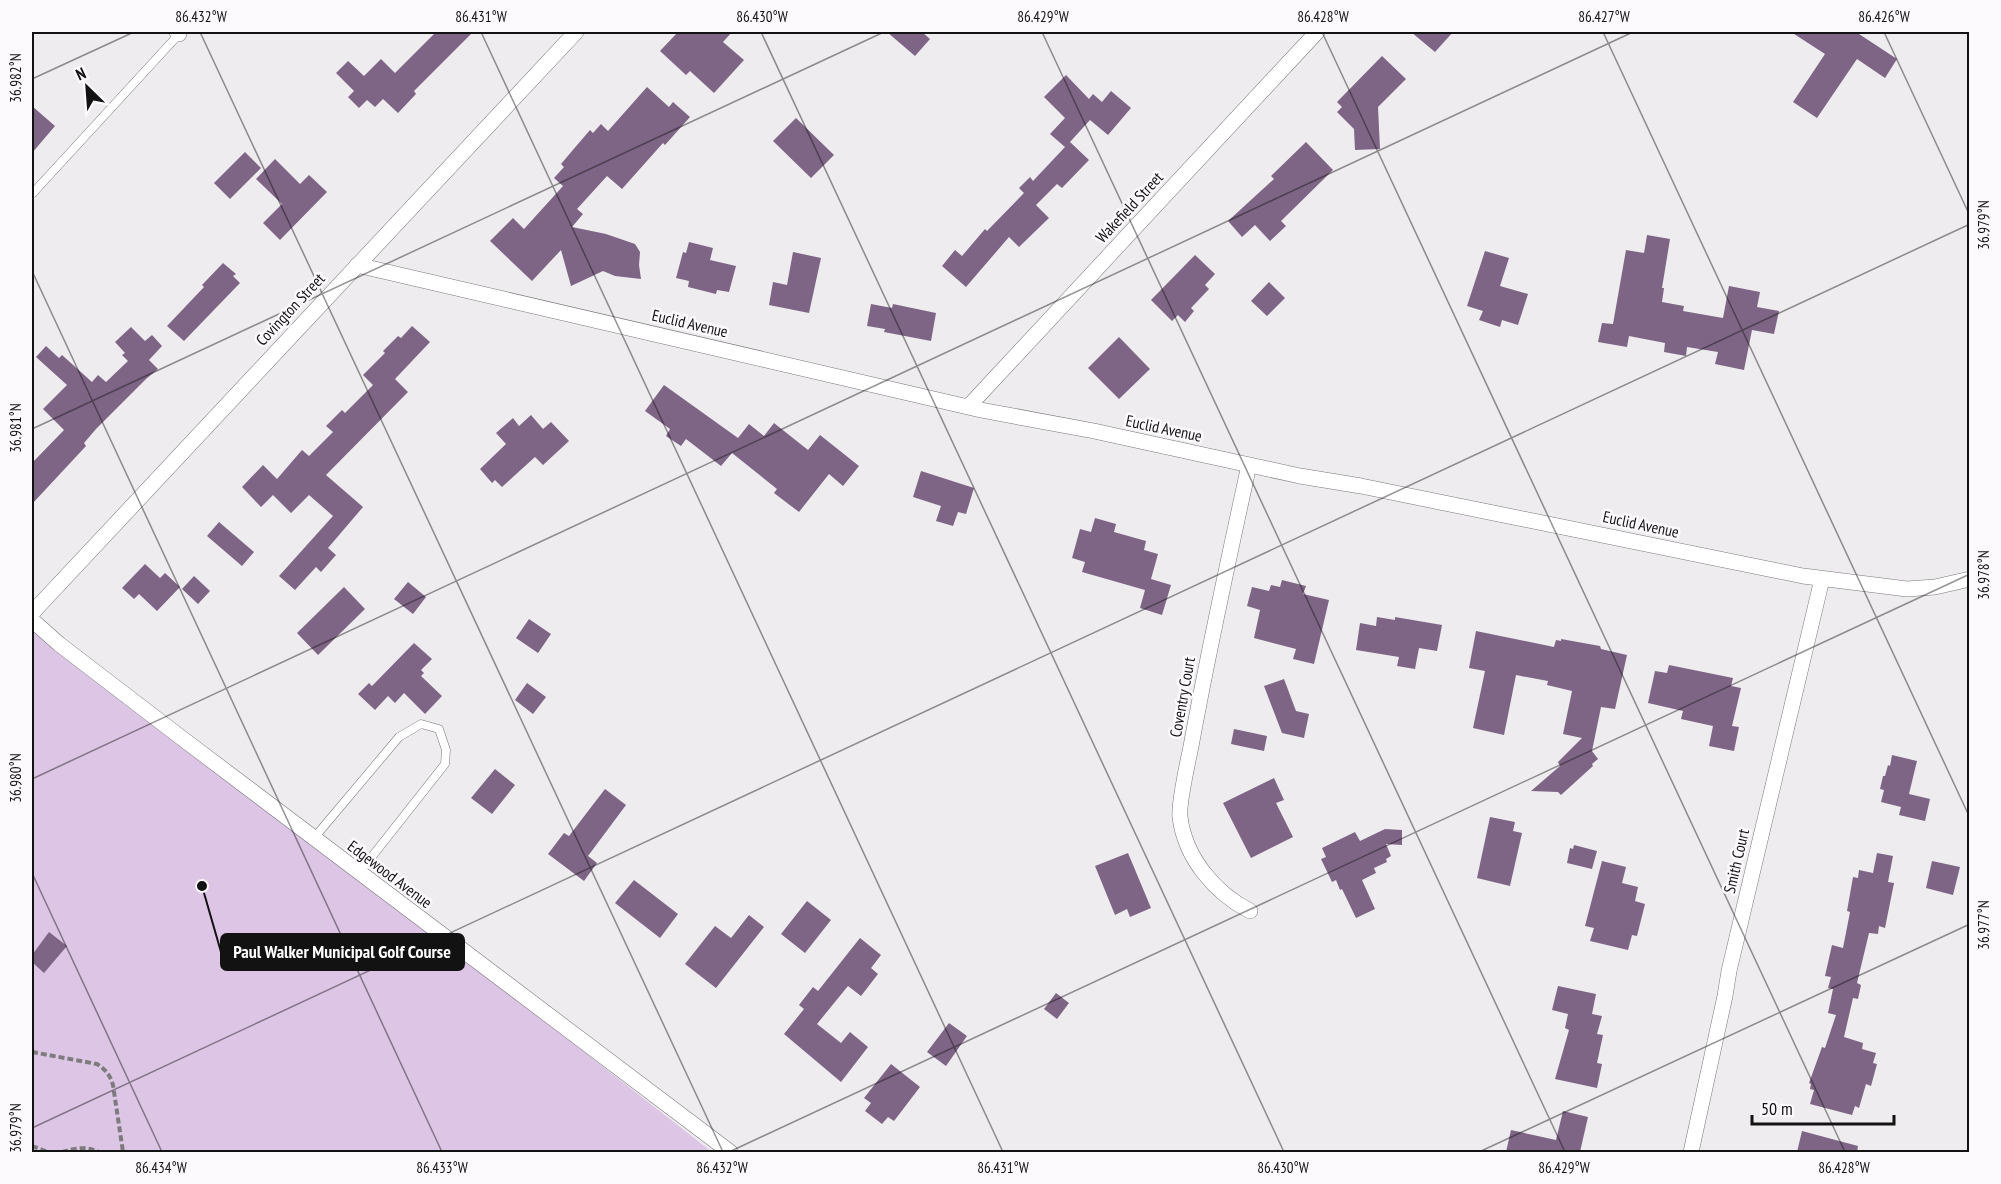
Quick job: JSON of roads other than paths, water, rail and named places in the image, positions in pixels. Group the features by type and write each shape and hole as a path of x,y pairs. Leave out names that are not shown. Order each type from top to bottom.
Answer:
{"street":[{"name":"Covington Street","path":"32,613 576,32"},
{"name":"Wakefield Street","path":"968,407 1317,32"},
{"name":"Euclid Avenue","path":"357,265 968,407 1803,576 1907,589 1935,587 1970,579"},
{"name":"Coventry Court","path":"1249,465 1206,664 1179,815 1186,842 1198,867 1231,901 1250,911"},
{"name":"Smith Court","path":"1691,1152 1729,971 1822,579"},
{"name":"Edgewood Avenue","path":"32,620 65,649 730,1152"}],"lane":[{"path":"32,194 179,32"},
{"path":"314,838 399,737 421,724 438,729 446,750 445,764 359,873"}],"place":[{"name":"Paul Walker Municipal Golf Course","path":"202,886"}]}
